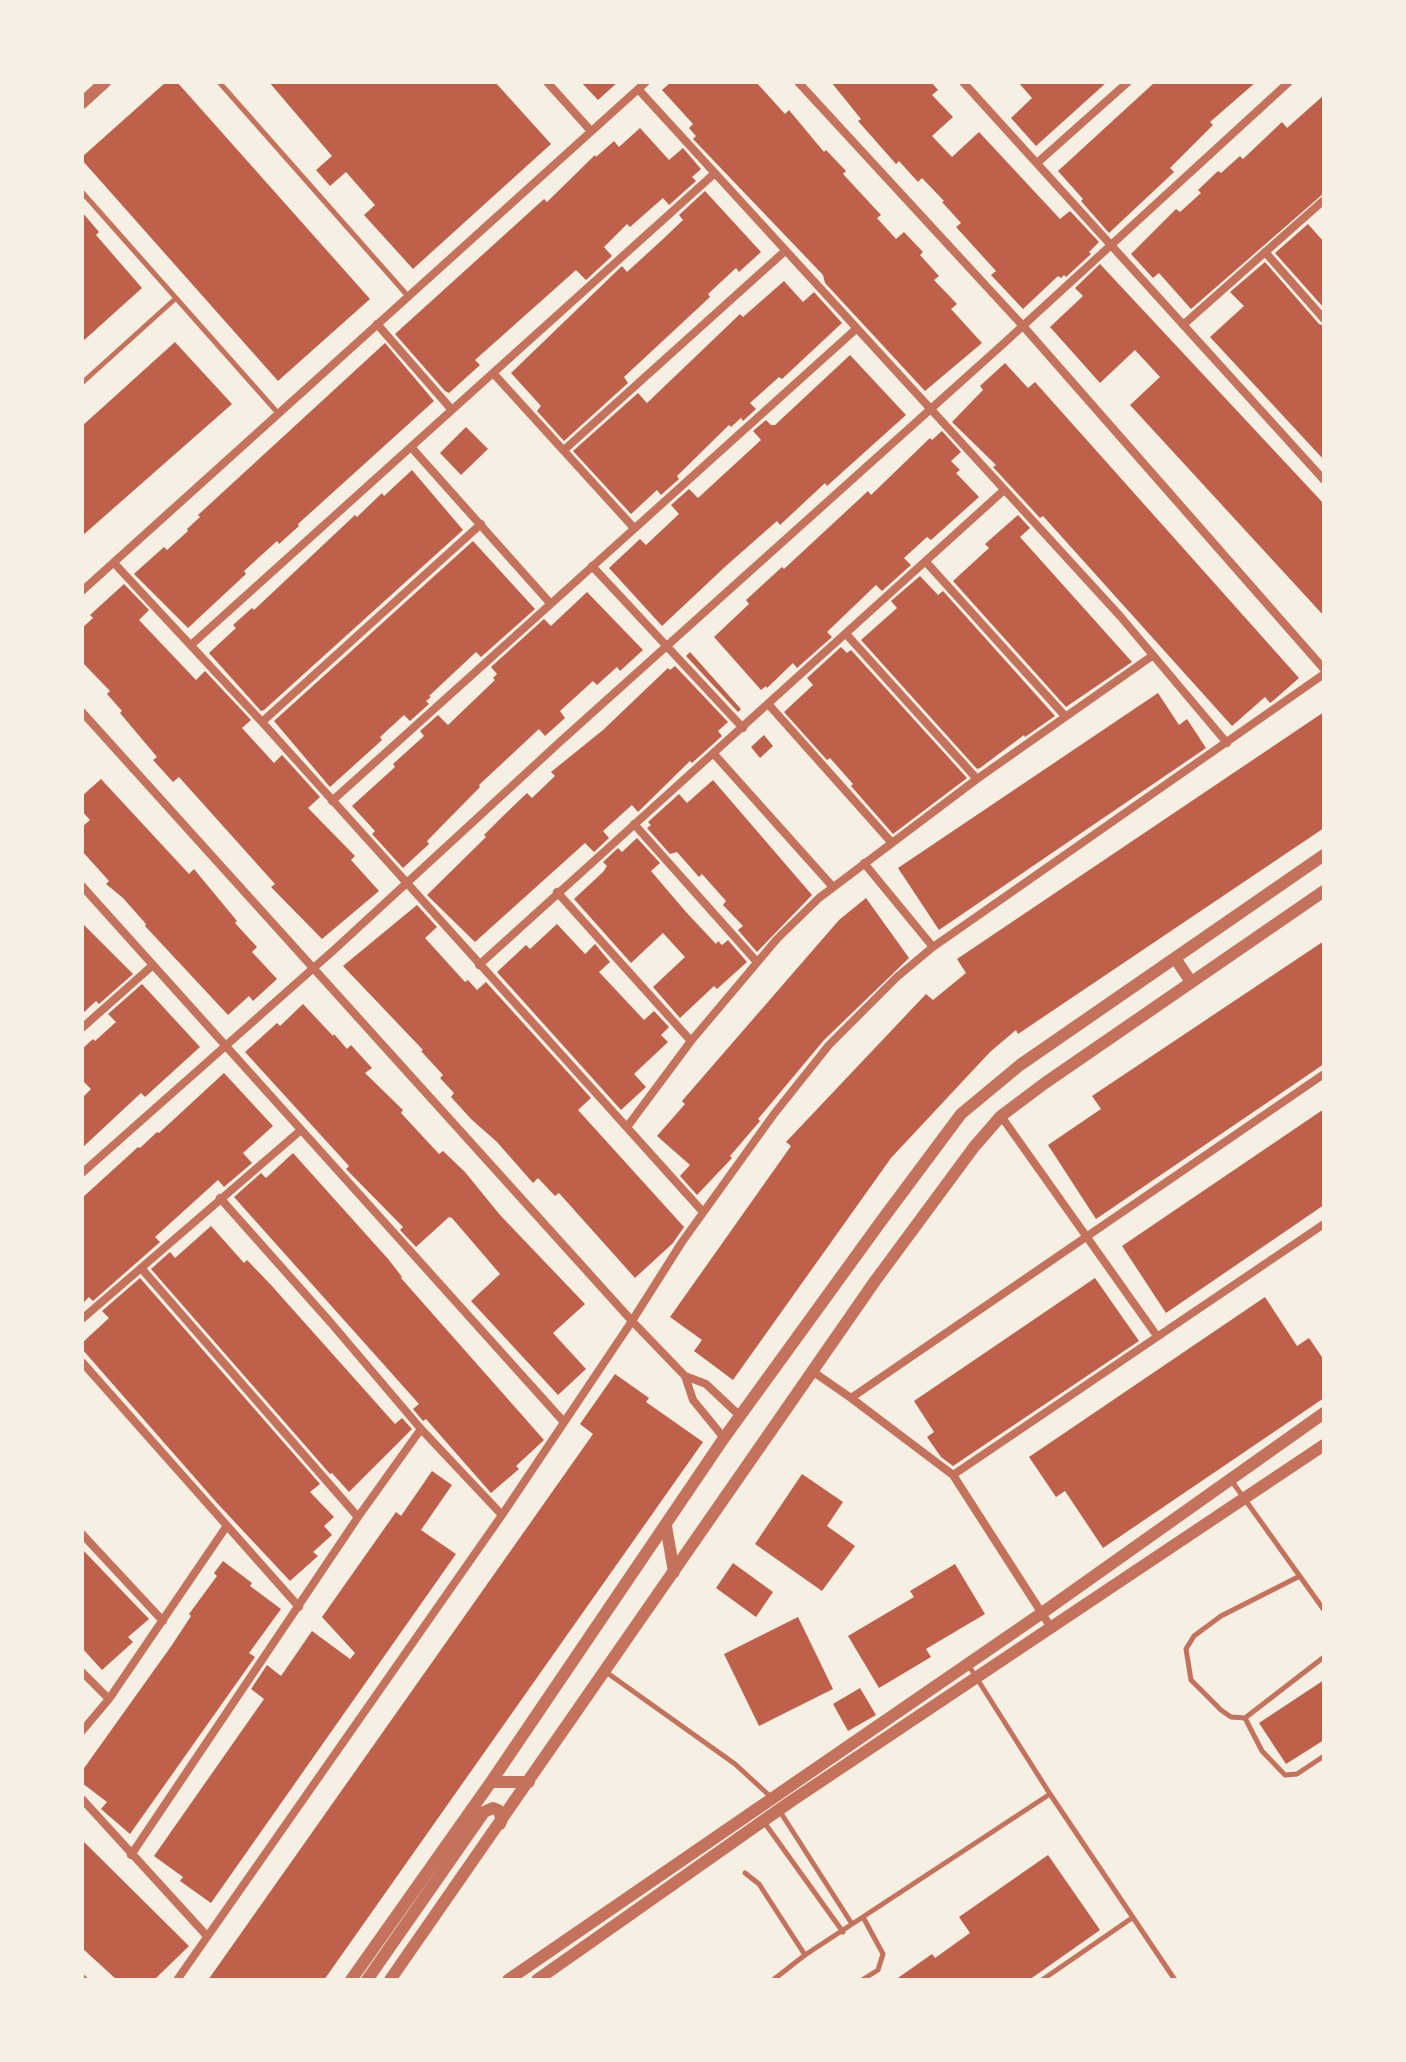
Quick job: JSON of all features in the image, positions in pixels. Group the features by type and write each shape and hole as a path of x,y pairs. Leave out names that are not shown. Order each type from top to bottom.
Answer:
{"street":[{"path":"82,103 105,82"},
{"path":"547,82 591,131"},
{"path":"82,591 646,82"},
{"path":"177,1980 502,1515 703,1212 829,1045 879,994 933,947 1324,672 1023,326 798,82"},
{"path":"1037,163 1128,82"},
{"path":"82,1173 407,884 1289,82"},
{"path":"969,84 1324,480"},
{"path":"638,89 1120,616 1227,743"},
{"path":"191,645 715,173"},
{"path":"1183,325 1324,200"},
{"path":"564,450 785,251"},
{"path":"1265,252 1324,319"},
{"path":"377,324 452,410"},
{"path":"332,801 856,329"},
{"path":"493,373 634,528"},
{"path":"411,447 550,603"},
{"path":"479,965 1003,491"},
{"path":"262,722 481,524"},
{"path":"926,562 1065,716"},
{"path":"114,563 262,722 703,1212"},
{"path":"592,566 743,728"},
{"path":"847,635 977,779"},
{"path":"627,1127 691,1041 757,962 833,887 977,779 1152,656"},
{"path":"769,705 892,843"},
{"path":"82,712 632,1321 685,1376 706,1384 740,1416"},
{"path":"714,754 833,887"},
{"path":"634,824 757,962"},
{"path":"351,1980 491,1782 724,1438 961,1114 1020,1065 1324,855"},
{"path":"864,863 933,947"},
{"path":"82,886 563,1421"},
{"path":"390,1980 875,1281 974,1147 1001,1116 1324,891"},
{"path":"557,892 691,1041"},
{"path":"1175,958 1191,982"},
{"path":"82,1028 153,965"},
{"path":"851,1398 1324,1074"},
{"path":"1001,1116 1157,1336"},
{"path":"82,1319 301,1130"},
{"path":"220,1198 421,1429 502,1515"},
{"path":"953,1475 1324,1224"},
{"path":"141,1268 358,1517"},
{"path":"82,1362 299,1607"},
{"path":"812,1371 953,1475 1052,1629"},
{"path":"685,1376 693,1400 724,1438"},
{"path":"537,1980 758,1815 771,1797 1042,1613 1324,1413"},
{"path":"131,1855 358,1517 421,1429"},
{"path":"508,1980 758,1815 779,1809 1324,1445"},
{"path":"666,1526 674,1572"},
{"path":"82,1731 109,1699 226,1527"},
{"path":"82,1534 163,1621"},
{"path":"82,1672 109,1699"},
{"path":"491,1782 529,1782"},
{"path":"82,1799 207,1936"},
{"path":"367,1980 484,1812 493,1808 498,1810 502,1819 500,1824"}],"lane":[{"path":"219,82 407,295"},
{"path":"82,192 277,412"},
{"path":"82,383 175,299"},
{"path":"1230,1479 1324,1610"},
{"path":"1298,1577 1221,1616 1194,1636 1186,1649 1191,1680 1221,1710 1231,1717 1245,1718 1324,1657"},
{"path":"968,1663 1050,1794 1175,1980"},
{"path":"606,1672 735,1764 771,1797 852,1924"},
{"path":"1245,1718 1262,1751 1285,1775 1297,1774 1324,1756"},
{"path":"773,1980 805,1955 1050,1794"},
{"path":"758,1815 843,1932"},
{"path":"745,1873 759,1884 805,1955"},
{"path":"862,1980 878,1970 883,1954 863,1917"},
{"path":"1042,1980 1132,1918"}],"building":[{"path":"166,82 177,82 370,299 278,381 82,160"},
{"path":"269,82 495,82 551,144 413,269 364,215 375,205 346,172 330,186 316,170 332,156"},
{"path":"581,82 618,82 598,100"},
{"path":"671,82 756,82 785,114 789,110 824,152 826,150 846,171 843,174 881,215 877,218 896,239 904,232 923,252 920,255 939,276 934,280 957,304 951,309 982,343 925,391 825,283 823,275 693,139 696,136 689,128 693,124 662,90"},
{"path":"831,82 931,82 938,90 932,95 953,117 932,136 952,157 979,132 1060,219 1070,211 1099,242 1089,252 1091,254 1066,277 1058,276 1023,309 991,275 996,271 956,227 961,223 944,201 922,178 918,182 899,161 896,164 858,121 861,119"},
{"path":"1018,82 1107,82 1036,146 1011,118 1032,98"},
{"path":"1155,82 1256,82 1210,122 1213,125 1170,168 1174,172 1109,233 1058,171"},
{"path":"1324,95 1324,193 1191,309 1159,273 1153,278 1131,254 1176,209 1180,212 1201,193 1198,190 1218,171 1221,173 1240,156 1243,159 1282,122 1287,128"},
{"path":"640,128 669,160 683,148 701,169 692,177 696,181 669,205 663,198 630,227 627,224 604,247 612,256 586,280 576,270 475,360 480,365 449,393 445,391 395,334 544,199 547,202 595,155 614,141 619,147"},
{"path":"705,191 761,252 739,272 736,268 708,294 710,297 624,377 628,383 564,441 537,411 541,406 511,373 622,266 627,272 662,240 683,220 679,215"},
{"path":"82,212 99,232 96,235 142,288 82,342"},
{"path":"1308,224 1324,242 1324,308 1275,253"},
{"path":"1265,262 1324,326 1324,460 1210,337 1244,306 1230,292"},
{"path":"1100,264 1324,504 1324,616 1130,405 1160,377 1135,350 1100,383 1050,327 1083,296 1075,288"},
{"path":"784,281 803,302 814,292 842,323 782,379 779,377 750,403 756,409 743,421 741,418 731,427 729,425 677,476 679,479 661,495 657,490 631,514 573,451 638,393 647,403 740,314 743,317"},
{"path":"175,342 232,404 82,536 82,426"},
{"path":"385,343 434,401 279,544 277,541 244,571 246,574 188,628 134,574 164,547 167,550 188,531 200,517 198,515"},
{"path":"850,355 906,415 780,525 777,521 662,626 609,568 640,539 646,545 679,514 671,505 689,489 698,498 761,440 753,431 766,420 775,425"},
{"path":"1005,363 1028,388 1035,382 1299,678 1274,700 1270,703 1265,697 1232,726 1043,516 1040,518 993,467 996,465 952,422 983,390 980,386"},
{"path":"466,427 488,449 461,475 440,453"},
{"path":"942,431 961,452 951,461 960,470 956,473 979,497 931,540 927,537 904,558 911,565 882,591 876,585 827,632 832,637 797,668 793,663 761,690 714,637 749,604 746,600 782,567 784,569 868,491 871,495 930,438 932,440"},
{"path":"412,470 463,530 261,711 209,653 236,628 233,625 252,608 254,610 355,515 357,517 382,493 384,496"},
{"path":"1018,515 1030,528 1020,537 1132,662 1066,707 953,581 989,548 985,544"},
{"path":"473,541 535,609 481,657 476,652 429,696 426,701 429,704 410,721 404,715 380,737 382,740 330,787 274,721"},
{"path":"920,576 938,595 943,591 1055,716 977,769 861,640 897,608 891,601"},
{"path":"124,584 149,610 139,620 196,680 205,671 251,720 242,728 274,763 282,755 320,797 308,808 355,856 351,860 379,891 322,939 271,887 275,884 179,777 173,782 153,760 157,757 120,713 122,711 107,694 110,691 82,662 82,628 93,618 90,615"},
{"path":"587,592 643,650 620,671 617,667 597,685 593,681 560,711 565,718 545,736 539,729 479,785 427,841 429,844 403,868 352,806 424,736 420,731 438,715 448,725 495,680 493,678 497,674 491,667 544,619 551,626"},
{"path":"841,647 847,653 851,650 967,778 893,834 830,758 827,760 784,712 813,685 807,678"},
{"path":"690,652 741,709 738,712 686,656"},
{"path":"675,666 728,722 718,731 722,736 692,763 690,761 638,812 632,805 603,831 609,838 594,852 585,843 475,942 427,895 527,793 532,798 555,776 551,772 603,730 668,668 670,670"},
{"path":"1158,693 1179,725 1187,719 1206,748 939,930 898,868"},
{"path":"1324,712 1324,828 1018,1034 1016,1030 990,1052 891,1158 733,1380 694,1351 702,1340 670,1317 791,1146 786,1142 926,994 933,1000 966,973 957,959"},
{"path":"764,735 773,746 760,758 751,747"},
{"path":"101,779 189,874 194,869 257,947 252,952 277,979 253,1001 249,996 228,1015 123,898 106,884 109,881 82,851 82,827 90,820 82,811 82,796"},
{"path":"713,780 812,895 757,952 738,930 743,926 723,905 726,901 702,874 699,877 677,852 670,854 647,828 651,825 648,822 679,794 687,803"},
{"path":"637,838 660,863 651,871 686,912 716,944 718,941 722,945 728,940 747,962 717,989 714,986 680,1018 653,987 685,957 663,933 631,963 574,899 603,872 607,866 603,862 618,848 622,852"},
{"path":"866,898 909,958 824,1040 758,1119 760,1121 730,1156 732,1158 697,1195 680,1176 690,1165 657,1136 685,1104 682,1101 839,920"},
{"path":"417,905 437,927 425,938 465,982 468,980 477,990 486,982 591,1098 578,1110 684,1227 673,1243 635,1278 559,1193 555,1196 538,1178 533,1183 497,1142 471,1119 451,1097 454,1093 440,1078 443,1075 423,1050 343,966"},
{"path":"82,923 133,974 99,1004 96,1001 82,1014"},
{"path":"557,924 585,954 595,944 610,962 599,972 644,1020 654,1011 669,1027 661,1035 668,1042 634,1074 646,1087 621,1110 497,972 526,945 530,949"},
{"path":"1324,941 1324,1064 1096,1219 1048,1145 1101,1109 1092,1096"},
{"path":"142,984 200,1047 145,1097 141,1093 82,1148 82,1098 91,1089 82,1080 82,1049 116,1022 108,1014"},
{"path":"303,1004 347,1049 351,1045 372,1068 365,1073 403,1110 401,1113 439,1154 443,1151 465,1172 500,1215 585,1304 553,1333 586,1369 558,1395 471,1301 500,1274 452,1218 449,1217 416,1247 400,1230 403,1227 346,1169 349,1166 245,1052"},
{"path":"224,1073 273,1126 243,1153 252,1163 224,1187 218,1180 155,1237 160,1242 93,1301 89,1297 82,1304 82,1198"},
{"path":"1324,1109 1324,1205 1166,1313 1122,1246"},
{"path":"293,1153 544,1440 516,1466 519,1469 491,1493 426,1419 423,1421 413,1409 419,1404 234,1197 261,1173 266,1178"},
{"path":"211,1226 244,1263 247,1260 271,1285 395,1424 402,1418 412,1429 349,1492 151,1269 170,1252 175,1258"},
{"path":"140,1278 320,1484 310,1492 334,1517 324,1526 332,1535 313,1552 318,1556 290,1581 82,1349 82,1343 109,1318 102,1311"},
{"path":"1095,1278 1139,1341 953,1466 941,1457 927,1437 934,1432 914,1401"},
{"path":"1265,1297 1297,1346 1309,1338 1324,1360 1324,1398 1103,1548 1065,1491 1056,1497 1029,1457"},
{"path":"615,1374 649,1398 646,1402 703,1442 324,1980 208,1980 593,1434 580,1424"},
{"path":"432,1471 452,1485 421,1530 456,1554 211,1903 180,1881 183,1877 154,1856 264,1699 251,1689 267,1665 281,1676 312,1631 350,1659 355,1653 322,1617 396,1512 401,1516"},
{"path":"802,1474 843,1502 827,1526 855,1546 822,1591 755,1544"},
{"path":"82,1549 149,1619 128,1637 133,1642 102,1670 82,1648"},
{"path":"223,1561 281,1609 249,1653 255,1657 130,1834 101,1809 107,1802 82,1783 82,1771 172,1645 191,1616 189,1614 217,1576 214,1573"},
{"path":"733,1563 773,1592 756,1617 716,1588"},
{"path":"955,1564 985,1614 926,1649 931,1657 879,1688 848,1636 914,1597 910,1591"},
{"path":"798,1617 833,1689 759,1726 724,1654"},
{"path":"1324,1680 1324,1740 1286,1764 1259,1723"},
{"path":"860,1688 876,1715 848,1731 833,1704"},
{"path":"82,1840 189,1946 154,1980 117,1980 82,1948"},
{"path":"1048,1855 1100,1930 1029,1980 895,1980 932,1954 935,1958 970,1933 959,1917"}]}
